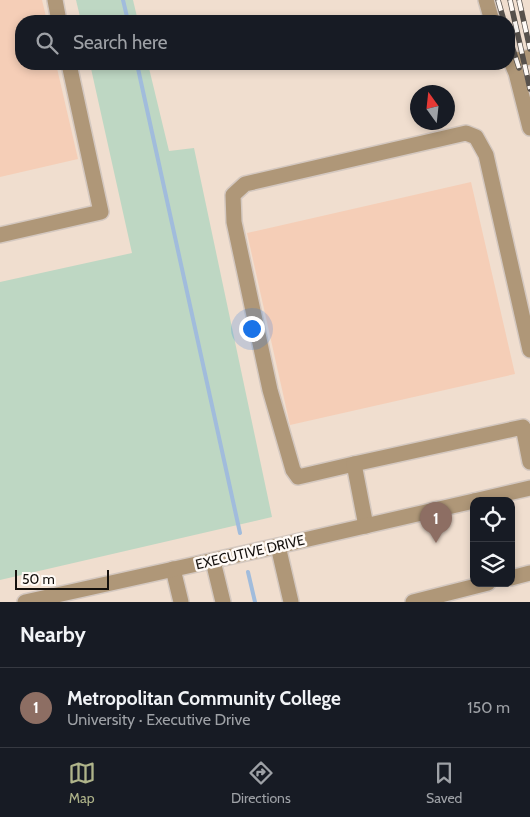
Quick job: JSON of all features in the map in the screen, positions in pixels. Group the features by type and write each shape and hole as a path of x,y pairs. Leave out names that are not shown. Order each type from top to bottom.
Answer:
{"street":[{"path":"55,0 59,15"},
{"path":"486,0 490,15"},
{"path":"515,60 530,56"},
{"path":"0,235 101,212 70,70"},
{"path":"515,70 530,128"},
{"path":"530,350 486,155 476,137 466,132 245,184 234,195 234,222 270,390 293,470 298,478 526,424 530,462"},
{"path":"354,464 366,526"},
{"name":"EXECUTIVE DRIVE","path":"491,497 530,488"},
{"name":"EXECUTIVE DRIVE","path":"25,602 470,502"},
{"path":"278,546 291,602"},
{"path":"213,560 223,602"},
{"path":"173,570 181,602"},
{"path":"515,577 530,573"},
{"path":"413,602 472,587"}],"shaded area":[{"path":"0,0 530,0 530,602 0,602"}],"green space":[{"path":"76,0 133,0 137,15 80,15"},
{"path":"91,70 149,70 169,151 194,148 272,517 0,580 0,282 132,253"}],"building":[{"path":"0,0 42,0 46,15 15,15 15,70 57,70 78,159 0,177"},
{"path":"471,182 515,374 290,425 247,233"}],"waterway":[{"path":"123,0 127,15"},
{"path":"138,70 240,533"},
{"path":"248,572 255,602"}],"railway":[{"path":"498,0 502,15"},
{"path":"510,0 513,15"},
{"path":"519,0 530,49"},
{"path":"515,22 530,89"},
{"path":"515,56 519,68"}],"place":[{"name":"Metropolitan Community College","path":"436,543"}]}
